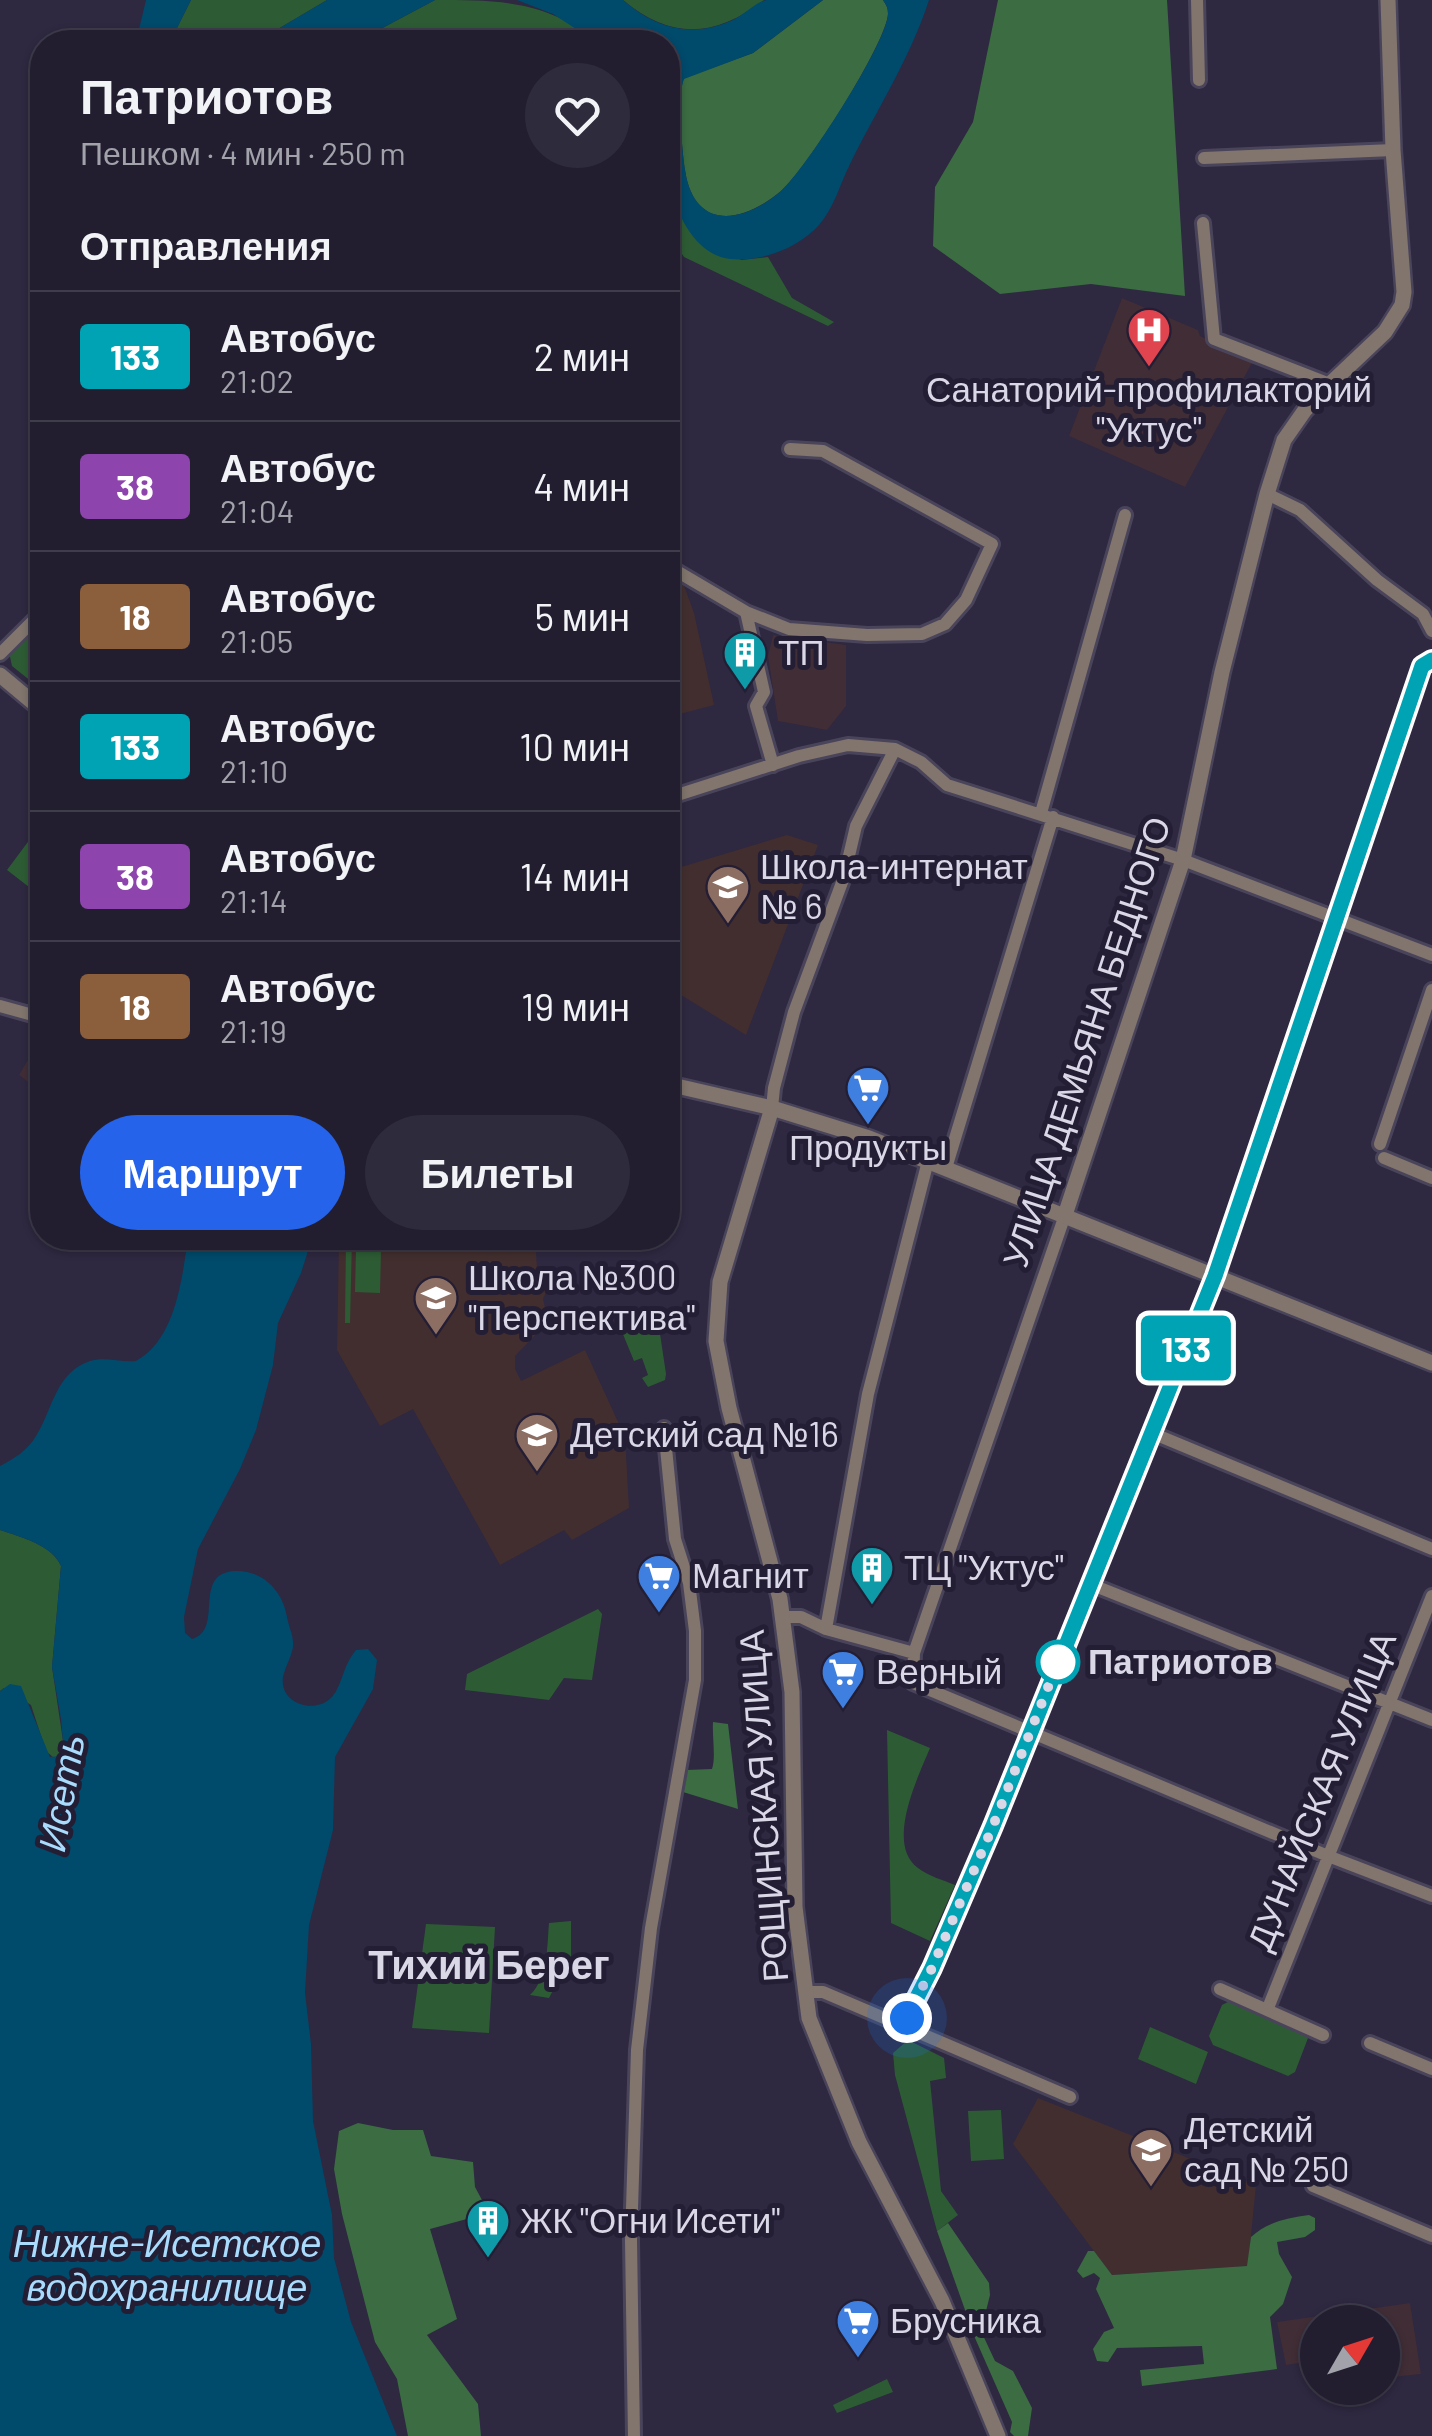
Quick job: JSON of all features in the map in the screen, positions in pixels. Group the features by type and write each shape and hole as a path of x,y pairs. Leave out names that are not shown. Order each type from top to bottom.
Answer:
{"street":[{"path":"1197,0 1200,80"},
{"path":"1203,223 1214,339 1330,384 1386,332 1402,305 1404,292 1388,0"},
{"path":"1204,158 1394,150"},
{"name":"УЛИЦА ДЕМЬЯНА БЕДНОГО","path":"914,1654 1183,860 1222,672 1284,440 1330,384"},
{"path":"680,573 746,612 789,628 867,635 922,634 945,624 966,600 992,544 823,451 790,449"},
{"path":"1267,494 1300,510 1377,580 1423,614 1432,631"},
{"path":"946,1168 1047,815 1125,515"},
{"path":"746,612 764,692 756,706 773,765"},
{"path":"0,654 30,624"},
{"path":"903,2025 932,1968 1215,1276 1422,666 1432,660"},
{"path":"0,675 30,700"},
{"path":"680,794 848,745 895,750 920,762 947,785 1183,860 1432,955"},
{"name":"РОЩИНСКАЯ УЛИЦА","path":"895,750 856,826 844,878 794,1012 772,1108 720,1282 716,1340 782,1617 792,1692 794,1907 809,2018 836,2092 942,2300 998,2436"},
{"path":"1432,990 1382,1151 1432,1178"},
{"path":"0,1006 30,1013"},
{"path":"680,1087 772,1108 928,1161 1432,1362"},
{"path":"826,1629 868,1394 928,1161"},
{"name":"РОЩИНСКАЯ УЛИЦА","path":"634,2436 631,2240 637,2050 651,1928 695,1680 695,1631 689,1583 675,1539 664,1428"},
{"path":"1152,1433 1432,1549"},
{"path":"1090,1584 1432,1720"},
{"name":"ДУНАЙСКАЯ УЛИЦА","path":"1268,2008 1432,1596"},
{"path":"782,1617 801,1617 826,1629 914,1654 913,1683 1029,1734 1432,1896"},
{"path":"1220,1989 1323,2035"},
{"path":"806,1992 823,1992 1070,2097"},
{"path":"1370,2043 1432,2069"},
{"path":"1313,2186 1432,2236"}],"shaded area":[{"path":"1122,298 1198,330 1200,336 1253,361 1185,487 1069,436"},
{"path":"680,581 694,613 714,705 680,714"},
{"path":"773,635 846,645 846,706 827,730 778,721 768,656"},
{"name":"Школа-интернат № 6","path":"787,835 818,845 746,1035 680,994 680,867"},
{"path":"30,1056 30,1083 19,1075"},
{"path":"339,1250 536,1250 537,1269 546,1292 543,1299 548,1322 515,1356 515,1369 521,1381 585,1350 625,1437 629,1508 572,1540 564,1530 500,1565 413,1409 380,1426 337,1350"},
{"name":"Детский сад № 250","path":"1038,2098 1256,2185 1248,2266 1112,2275 1013,2144"},
{"path":"1410,2303 1421,2374 1400,2376 1400,2305 1396,2305"},
{"path":"1300,2319 1300,2363 1286,2365 1277,2322"}],"green space":[{"path":"191,0 327,0 276,30 176,30"},
{"path":"435,0 520,5 540,10 581,30 379,30"},
{"path":"623,0 764,0 728,22 693,29 658,22"},
{"path":"823,0 883,0 887,6 884,29 860,78 808,159 781,191 736,215 709,212 698,204 690,190 685,170 680,109 684,78 753,53"},
{"path":"998,0 1167,0 1185,296 1091,284 1000,294 933,246 935,187 973,122"},
{"path":"680,196 741,260 768,257 792,298 834,322 828,326 684,257 680,251"},
{"path":"30,634 30,680 12,666 9,652"},
{"path":"30,839 30,888 7,870"},
{"path":"346,1250 352,1250 350,1323 345,1323"},
{"path":"356,1250 381,1250 380,1293 355,1292"},
{"path":"644,1316 660,1334 666,1374 665,1380 648,1387 642,1378 648,1375 642,1358 634,1361 620,1327"},
{"path":"0,1530 43,1547 61,1566 52,1667 63,1741 61,1753 55,1759 46,1751 31,1705 4,1688 0,1691"},
{"path":"598,1609 602,1614 592,1680 564,1678 549,1700 465,1690 467,1674"},
{"path":"713,1722 728,1724 738,1809 683,1792 686,1770 712,1769"},
{"path":"887,1730 930,1748 907,1810 904,1843 918,1868 955,1885 930,1941 891,1923"},
{"path":"571,1921 571,1956 549,1998 530,1995 543,1971 549,1923"},
{"path":"426,1924 495,1927 489,2033 412,2028"},
{"path":"1230,2001 1304,2031 1308,2038 1295,2072 1288,2076 1213,2045 1209,2036 1222,2005"},
{"path":"1150,2027 1208,2052 1196,2084 1138,2059"},
{"path":"908,2040 944,2058 946,2078 930,2081 941,2191 958,2215 937,2231 895,2075 893,2053"},
{"path":"1001,2110 1004,2159 971,2161 968,2111"},
{"path":"358,2123 393,2130 423,2130 431,2156 473,2162 475,2187 489,2213 430,2229 457,2319 427,2335 478,2404 481,2436 408,2436 397,2379 375,2342 334,2169 339,2131"},
{"path":"1309,2215 1315,2218 1315,2230 1305,2237 1277,2242 1292,2277 1283,2304 1270,2317 1277,2369 1142,2386 1140,2370 1204,2364 1202,2346 1117,2348 1108,2362 1097,2361 1093,2349 1104,2332 1114,2328 1096,2289 1100,2278 1094,2273 1083,2278 1077,2271 1088,2251 1094,2251 1112,2275 1247,2266 1251,2237 1257,2232"},
{"path":"948,2223 989,2283 981,2331 995,2361 1013,2371 1032,2408 1028,2436 1014,2436 1010,2432 1012,2422 975,2338 937,2231"},
{"path":"887,2379 893,2392 837,2413 833,2405"}],"water":[{"path":"146,0 191,0 176,30 139,30"},
{"path":"327,0 435,0 379,30 276,30"},
{"path":"517,0 623,0 661,24 703,29 733,20 767,0 823,0 753,53 684,79 681,123 690,190 698,204 722,216 736,215 766,202 781,191 808,159 874,51 888,14 883,0 929,0 903,63 824,218 789,247 766,256 742,259 718,256 707,250 690,232 680,213 680,30 578,30 553,14"},
{"name":"Нижне-Исетское водохранилище","path":"186,1250 308,1250 278,1323 273,1365 256,1430 198,1549 184,1617 185,1633 192,1639 202,1634 214,1581 222,1574 245,1572 270,1584 285,1608 293,1643 283,1686 292,1700 308,1706 332,1697 356,1650 368,1649 377,1660 373,1689 335,1757 333,1830 309,1925 305,1993 313,2121 332,2215 334,2258 351,2322 397,2436 0,2436 0,1691 10,1684 21,1686 50,1757 59,1756 63,1741 52,1667 61,1566 43,1547 0,1530 0,1466 33,1441 62,1383 78,1367 96,1360 136,1361 149,1351 168,1323"}],"bus line":[{"name":"133","path":"903,2025 993,1826 1215,1276 1422,666 1432,660"}],"place":[{"name":"Санаторий-профилакторий \"Уктус\"","path":"1149,368"},
{"name":"ТП","path":"745,691"},
{"name":"Школа-интернат № 6","path":"728,925"},
{"name":"Продукты","path":"868,1126"},
{"name":"Школа №300 \"Перспектива\"","path":"436,1336"},
{"name":"Детский сад №16","path":"537,1473"},
{"name":"ТЦ \"Уктус\"","path":"872,1606"},
{"name":"Магнит","path":"659,1614"},
{"name":"Патриотов","path":"1058,1662"},
{"name":"Верный","path":"843,1710"},
{"name":"Детский сад № 250","path":"1151,2188"},
{"name":"ЖК \"Огни Исети\"","path":"488,2259"},
{"name":"Брусника","path":"858,2359"}],"district":[{"name":"Тихий Берег","path":"489,1965"}],"route":[{"path":"907,2018 993,1826 1058,1662"}],"water label":[{"name":"Исеть","path":"62,1793"}]}
